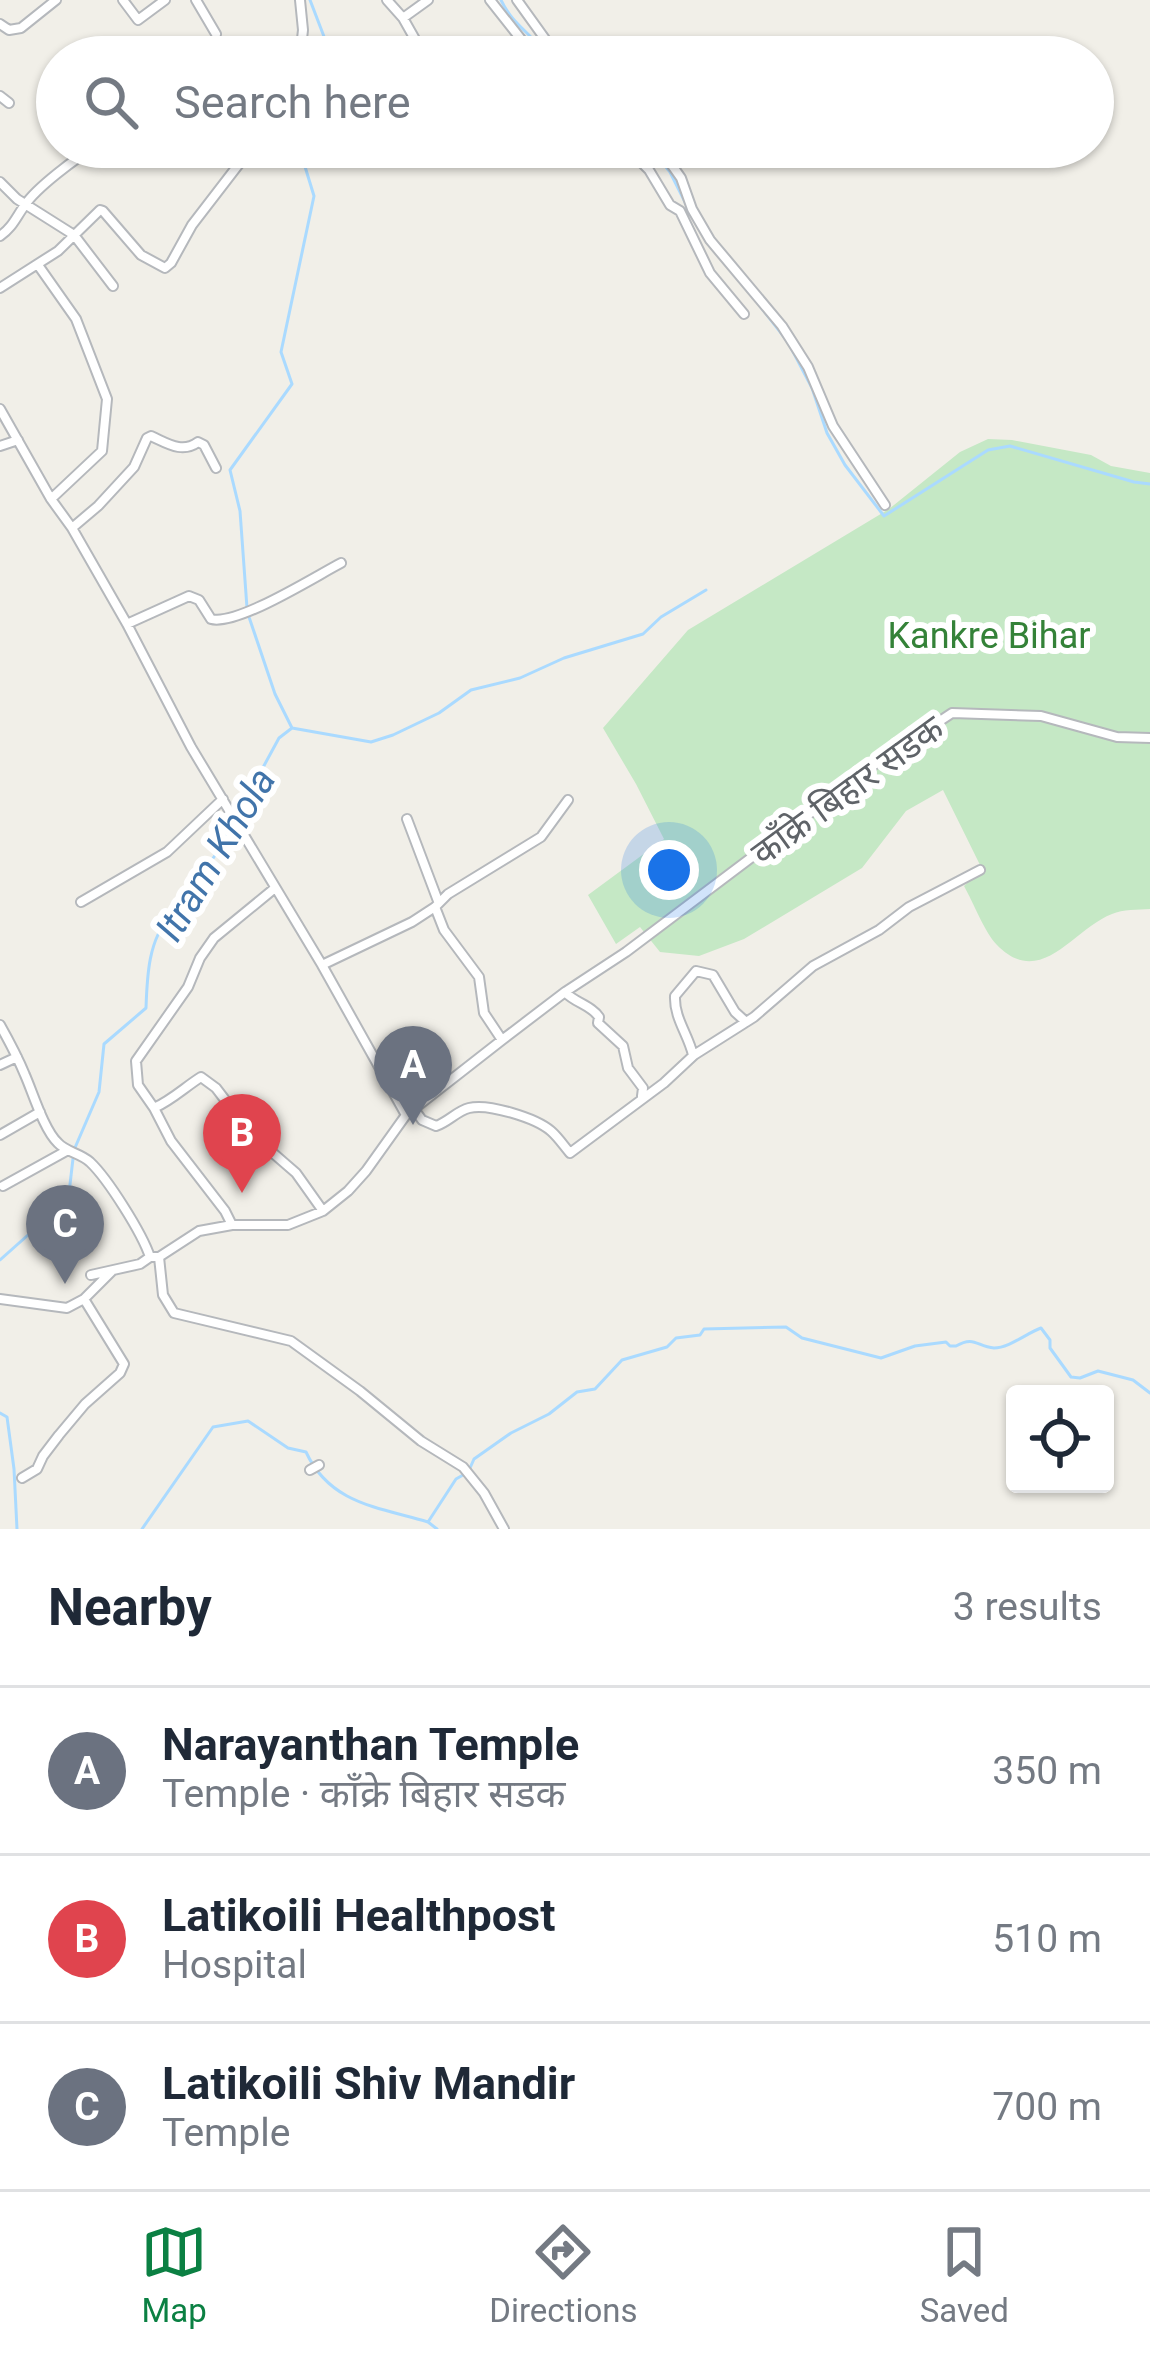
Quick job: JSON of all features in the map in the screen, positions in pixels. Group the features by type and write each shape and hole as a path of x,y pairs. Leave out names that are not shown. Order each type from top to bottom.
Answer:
{"street":[{"path":"0,24 8,30 21,28 56,0"},
{"path":"123,0 138,20 165,0"},
{"path":"196,0 216,34"},
{"path":"300,0 302,36"},
{"path":"387,0 413,36"},
{"path":"403,18 428,0"},
{"path":"490,0 518,36"},
{"path":"517,0 543,36"},
{"path":"0,236 19,218 25,204 66,168"},
{"path":"0,288 38,265 96,211 103,211 141,255 165,268 236,168"},
{"path":"647,168 670,206 680,211 710,273 744,314"},
{"path":"674,168 710,240 782,326 808,368 833,426 885,505"},
{"path":"0,182 74,236 113,286"},
{"path":"38,265 76,320 107,399 102,451 51,499"},
{"path":"0,409 127,624 191,747 410,1112 422,1120 436,1126 465,1108 487,1106 550,1130 570,1153 813,966 980,870"},
{"path":"72,528 134,466 151,436 179,448 197,442 204,445 217,468"},
{"path":"0,446 18,440"},
{"path":"127,624 189,596 199,600 215,622 248,612 341,563"},
{"name":"काँक्रे बिहार सडक","path":"323,1211 366,1171 410,1112 565,992 952,712 1041,716 1117,737 1150,738"},
{"path":"81,902 167,852 223,799"},
{"path":"322,965 412,922 541,837 568,800"},
{"path":"407,819 444,930 478,977 484,1013 502,1040"},
{"path":"232,1225 171,1141 138,1085 136,1061 188,987 214,938 275,888"},
{"path":"694,1056 674,996 696,970 713,975 746,1022"},
{"path":"565,992 596,1013 598,1023 622,1046 628,1068 643,1088 642,1098"},
{"path":"0,1025 58,1144 92,1163 155,1257 163,1295 174,1313 291,1341 421,1441 464,1467 504,1529"},
{"path":"0,1065 17,1057"},
{"path":"91,1275 140,1264 199,1231 232,1225 288,1225 323,1211 296,1173 251,1134 217,1088 201,1077 154,1108"},
{"path":"0,1136 40,1112"},
{"path":"3,1186 73,1150"},
{"path":"0,1299 67,1308 84,1299 113,1269"},
{"path":"22,1478 37,1469 85,1404 124,1364 84,1299"}],"green space":[{"name":"Kankre Bihar","path":"988,439 1091,455 1111,466 1150,473 1150,909 1112,914 1042,959 1013,957 993,940 964,886 982,869 943,790 906,811 862,868 744,939 699,956 660,952 640,927 616,944 588,895 664,839 603,728 688,630 889,509 960,452"}],"waterway":[{"name":"Itram Khola","path":"310,0 324,36"},
{"name":"Itram Khola","path":"501,0 530,36"},
{"name":"Itram Khola","path":"247,608 240,511 230,470 292,384 281,352 314,196 305,168"},
{"name":"Itram Khola","path":"667,168 687,206"},
{"path":"760,306 788,342 845,465 884,516 988,450 1010,446 1150,484"},
{"path":"292,728 371,742 393,735 439,713 471,690 520,678 564,658 643,634 661,617 706,590"},
{"name":"Itram Khola","path":"0,1260 69,1193 74,1150 99,1092 104,1044 146,1008 157,937 170,918 187,906 185,898 216,854 279,738 292,728 249,617"},
{"path":"470,1468 474,1459 511,1433 549,1414 577,1392 595,1389 622,1360 667,1347 676,1338 700,1335 704,1329 786,1327 802,1338 881,1358 946,1342 950,1346 972,1342 1000,1347 1041,1328 1071,1377 1098,1371 1133,1380 1150,1393"},
{"name":"Itram Khola","path":"0,1413 7,1417 17,1529"},
{"name":"Itram Khola","path":"142,1529 213,1427 248,1421 288,1448 306,1452 328,1483 342,1493 437,1529"},
{"path":"428,1522 463,1475"}],"place":[{"name":"Narayanthan Temple","path":"413,1125"},
{"name":"Latikoili Healthpost","path":"242,1193"},
{"name":"Latikoili Shiv Mandir","path":"65,1284"}]}
